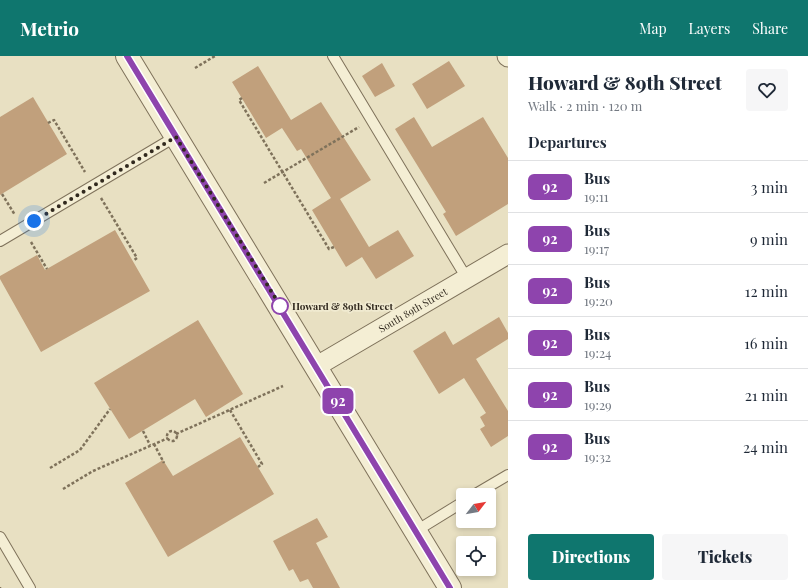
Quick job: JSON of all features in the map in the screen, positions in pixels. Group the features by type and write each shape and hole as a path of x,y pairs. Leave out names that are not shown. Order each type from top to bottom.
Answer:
{"street":[{"path":"127,56 317,366 450,588"},
{"name":"South 89th Street","path":"317,366 508,254"}],"lane":[{"path":"333,56 466,278"},
{"path":"0,241 176,137"},
{"path":"486,488 508,475"},
{"path":"416,531 456,506"},
{"path":"0,537 30,588"}],"path":[{"path":"195,68 215,56"},
{"path":"242,98 239,100 329,249 334,247"},
{"path":"264,183 371,119"},
{"path":"168,438 169,432 174,432 176,434 283,386"},
{"path":"50,468 80,450 110,409"},
{"path":"230,410 262,464 258,467"},
{"path":"143,431 164,463"},
{"path":"63,488 93,471 152,444 168,438 174,441 176,434"}],"building":[{"path":"449,61 465,86 427,109 412,84"},
{"path":"382,63 395,86 375,97 362,76"},
{"path":"258,66 291,120 321,102 371,180 340,199 369,247 398,230 414,256 376,279 362,257 346,267 312,210 331,198 301,149 297,151 282,128 266,138 232,82"},
{"path":"33,97 67,154 0,195 0,117"},
{"path":"414,117 432,147 483,117 508,158 508,204 456,236 443,214 446,212 395,129"},
{"path":"115,230 150,291 41,352 0,279 0,276 37,255 45,270"},
{"path":"499,317 508,333 508,339 476,359 508,411 508,436 491,447 480,429 485,426 480,417 486,413 464,378 439,394 413,351 445,331 453,345"},
{"path":"198,320 243,394 206,417 195,399 129,439 94,383"},
{"path":"240,437 274,494 168,557 125,483 163,460 173,476"},
{"path":"317,518 328,537 316,543 340,588 313,588 308,579 300,582 293,569 289,571 273,541"}],"bus line":[{"name":"92","path":"127,56 317,366 450,588"}],"place":[{"name":"Howard & 89th Street","path":"280,306"}],"route":[{"path":"34,221 176,137 284,312 280,306"}]}
